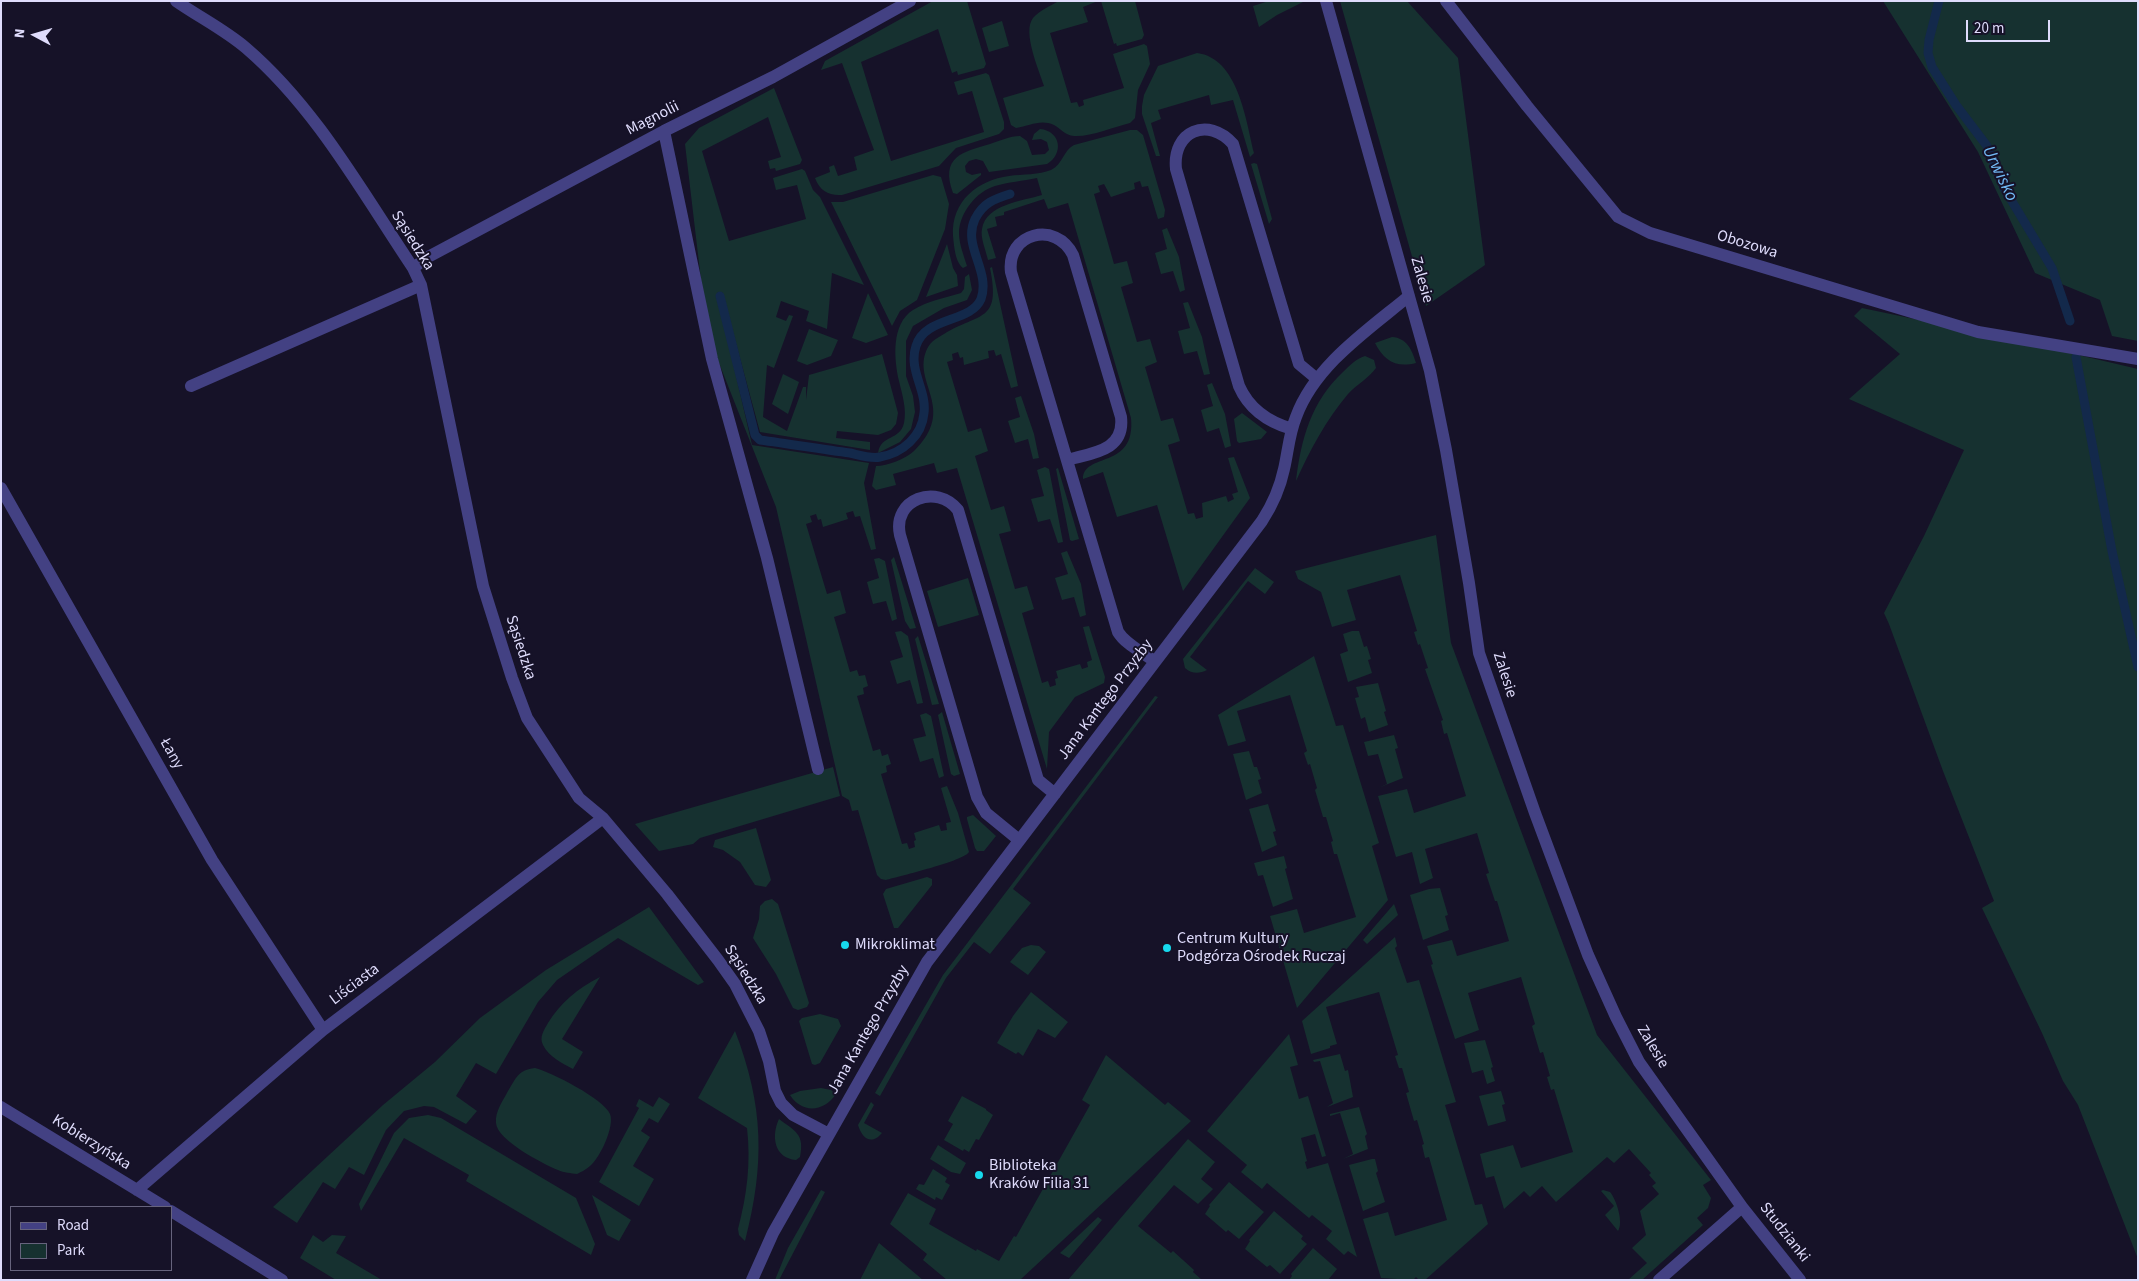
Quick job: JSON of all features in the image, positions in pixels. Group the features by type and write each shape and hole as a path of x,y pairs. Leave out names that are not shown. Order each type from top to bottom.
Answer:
{"street":[{"name":"Sąsiedzka","path":"176,1 245,47 282,84 317,125 413,268 420,285 483,586 512,678 527,718 579,798 604,818 667,894 735,984 758,1031 769,1061 775,1091 781,1103 802,1120 829,1134"},
{"name":"Magnolii","path":"413,268 428,257 664,131 773,77 910,1"},
{"name":"Zalesie","path":"1326,1 1430,371 1470,583 1479,653 1532,806 1588,955 1624,1032 1639,1062 1742,1207"},
{"name":"Obozowa","path":"1446,1 1527,106 1618,217 1650,233 1978,332 2138,360"},
{"path":"1292,429 1275,424 1253,408 1239,386 1176,169 1177,148 1185,137 1191,133 1206,129 1214,130 1222,134 1233,144 1299,364 1317,379"},
{"path":"664,131 712,359 767,558 818,769"},
{"path":"1067,460 1103,450 1115,443 1121,430 1121,417 1073,255 1065,242 1052,235 1040,234 1029,238 1017,246 1011,260 1011,272 1118,632 1126,642 1138,648 1155,662"},
{"path":"191,386 420,285"},
{"name":"Jana Kantego Przyzby","path":"829,1134 927,962 1271,507 1282,480 1292,429 1298,411 1317,379 1359,338 1409,296"},
{"name":"Łany","path":"1,488 212,860 322,1030"},
{"path":"1019,840 986,813 977,797 900,535 899,517 909,503 920,498 937,496 948,500 958,510 1038,780 1055,794"},
{"name":"Liściasta","path":"137,1190 322,1030 604,818"},
{"name":"Kobierzyńska","path":"1,1106 163,1206"},
{"path":"752,1280 773,1233 829,1134"},
{"path":"1659,1280 1742,1207"},
{"name":"Studzianki","path":"1742,1207 1800,1280"},
{"path":"172,1212 282,1280"}],"green space":[{"path":"933,1 967,1 986,64 984,68 958,75 957,71 952,73 938,29 861,62 891,161 984,132 972,91 958,95 954,82 986,73 989,75 1004,122 1004,129 999,134 956,148 939,166 842,195 833,195 826,192 815,178 830,172 829,167 834,165 838,176 857,170 854,157 874,150 842,63 821,70 825,61"},
{"path":"1059,1 1098,1 1083,7 1088,22 1050,33 1071,103 1077,102 1079,107 1084,105 1083,100 1124,88 1113,54 1144,44 1147,46 1150,64 1138,90 1135,118 1130,123 1081,136 1068,134 1049,123 1016,128 1011,125 1003,98 1044,86 1032,51 1029,32 1030,24 1033,18 1045,8"},
{"path":"1101,1 1135,1 1144,35 1142,39 1117,46 1116,43 1114,44"},
{"path":"1269,1 1305,1 1277,15 1259,27 1253,6"},
{"path":"1340,1 1407,1 1458,58 1485,265 1426,306"},
{"path":"1883,1 2138,1 2138,341 2112,336 2100,300 2035,273 1978,152"},
{"path":"1002,21 1009,46 989,52 982,28"},
{"path":"1197,53 1211,57 1222,66 1231,78 1243,108 1254,153 1250,157 1233,100 1211,105 1209,95 1158,110 1161,119 1151,123 1160,156 1156,156 1142,114 1144,95 1158,66"},
{"path":"774,88 802,160 800,164 776,171 775,168 770,169 768,161 781,157 768,117 702,151 729,241 806,219 797,185 776,190 773,178 802,169 805,171 813,190 820,197 864,285 832,273 827,329 806,321 809,311 781,301 776,317 786,321 789,315 793,316 774,368 767,365 763,417 787,431 803,387 806,387 806,400 809,375 882,354 898,413 896,424 891,430 878,435 837,431 836,438 870,442 870,450 760,432 722,292 717,293 752,445 869,463 864,483 876,549 871,550 860,516 855,517 853,511 846,513 848,519 823,527 821,519 818,520 816,514 810,516 812,522 806,524 827,594 840,590 846,613 834,617 850,672 857,670 859,676 865,675 868,686 863,688 864,694 857,696 873,751 880,749 882,756 888,754 891,764 886,766 887,772 881,774 902,844 907,843 909,849 915,847 914,833 939,825 941,831 947,830 946,823 951,822 941,788 947,786 958,813 969,852 956,860 886,880 881,879 877,875 858,810 852,811 849,800 842,796 776,507 717,358 703,297 685,144 699,128"},
{"path":"1040,129 1052,134 1058,144 1056,155 1047,164 989,172 983,161 976,159 969,161 965,166 966,172 972,175 981,173 981,175 957,194 953,193 949,171 956,158 971,150 1020,136 1027,141 1032,155 1045,154 1049,150 1047,142 1041,139 1032,140 1034,134"},
{"path":"1130,130 1137,130 1143,135 1165,210 1164,217 1158,219 1148,186 1142,187 1140,181 1134,183 1135,189 1111,197 1104,184 1098,186 1100,192 1094,194 1114,264 1127,261 1133,283 1121,287 1137,342 1150,339 1157,362 1145,367 1161,421 1173,418 1180,441 1168,445 1188,514 1194,513 1196,519 1203,517 1202,503 1226,496 1228,502 1234,499 1232,494 1238,492 1228,458 1234,457 1250,498 1183,591 1157,505 1117,517 1103,472 1083,479 1085,471 1091,465 1109,458 1126,446 1130,434 1131,418 1068,203 1048,209 1044,199 1004,212 1004,215 995,217 997,226 987,229 996,258 988,260 982,240 982,229 990,214 1006,205 1042,195 1037,178 1005,183 982,193 970,204 962,218 959,237 967,266 963,268 957,258 953,236 957,212 962,203 969,194 987,182 998,178 1051,170 1074,145"},
{"path":"1251,164 1257,164 1272,219 1269,224"},
{"path":"933,175 941,177 949,204 945,229 917,300 900,311 892,326 831,202 843,202"},
{"path":"1167,228 1179,257 1185,290 1180,292 1173,271 1161,274 1155,253 1167,249 1162,230"},
{"path":"947,244 953,268 957,275 958,286 926,297"},
{"path":"992,267 1018,386 1011,388 1001,354 996,356 994,350 988,351 989,358 964,365 963,357 960,358 958,352 952,354 953,360 947,362 968,432 981,428 988,451 975,456 991,510 1004,506 1011,531 999,534 1015,589 1027,586 1034,609 1022,613 1042,683 1048,681 1050,687 1056,685 1055,679 1058,678 1056,671 1080,664 1082,669 1088,667 1087,662 1092,660 1083,627 1089,626 1105,677 1104,683 1075,697 1049,732 1047,769 957,468 937,473 934,463 893,474 896,485 876,490 872,486 876,466 896,462 906,457 927,436 932,422 933,409 924,373 927,349 937,338 977,318 990,307 993,298 990,268"},
{"path":"969,274 972,290 967,300 944,308 913,326 906,341 906,376 913,396 915,412 911,429 900,442 878,453 886,440 899,433 905,418 905,407 895,353 901,324 906,316 918,307 961,293 964,289 965,277"},
{"path":"868,293 888,335 866,343 852,338"},
{"path":"1188,302 1202,337 1210,374 1204,375 1197,351 1184,354 1178,331 1190,328 1183,303"},
{"path":"1862,308 2019,341 2138,369 2138,1259 2078,1105 2063,1081 1982,908 1994,901 1884,613 1924,536 1964,450 1849,399 1900,354 1854,316"},
{"path":"809,329 838,340 831,356 807,365 797,361"},
{"path":"1392,337 1405,342 1411,349 1416,363 1397,364 1391,362 1382,354 1375,343"},
{"path":"1365,356 1374,360 1376,368 1348,394 1333,414 1313,447 1296,481 1301,450 1315,409 1332,384 1351,365"},
{"path":"783,374 799,382 788,414 772,404"},
{"path":"1212,383 1225,414 1231,446 1225,448 1219,428 1207,432 1201,410 1213,406 1207,385"},
{"path":"1021,396 1034,434 1039,458 1033,459 1028,439 1015,443 1008,421 1020,417 1015,398"},
{"path":"1242,413 1267,432 1261,439 1239,443 1237,441 1234,419"},
{"path":"1045,467 1049,469 1063,542 1058,543 1050,519 1038,522 1031,499 1044,496 1037,470"},
{"path":"1058,468 1079,539 1072,541 1070,540 1056,469"},
{"path":"1436,535 1451,643 1597,1035 1711,1180 1703,1185 1711,1198 1708,1208 1697,1218 1703,1225 1642,1280 1628,1280 1647,1263 1632,1248 1646,1235 1640,1211 1659,1194 1652,1186 1656,1183 1649,1175 1651,1173 1629,1149 1614,1163 1607,1157 1556,1202 1542,1186 1530,1197 1524,1191 1504,1209 1494,1176 1486,1178 1480,1154 1513,1145 1521,1168 1573,1152 1554,1089 1551,1090 1547,1077 1550,1076 1543,1052 1540,1053 1532,1026 1535,1024 1521,977 1468,993 1479,1030 1455,1039 1431,965 1433,964 1427,946 1452,940 1457,956 1509,941 1497,901 1495,901 1486,874 1489,873 1477,833 1425,849 1433,878 1420,884 1412,852 1396,857 1378,796 1407,789 1414,813 1466,796 1447,733 1444,734 1441,721 1443,720 1425,669 1428,668 1414,632 1417,631 1400,575 1347,590 1356,620 1332,627 1321,592 1298,579 1295,571"},
{"path":"1067,551 1081,584 1086,615 1080,617 1074,597 1062,600 1055,578 1068,574 1061,553"},
{"path":"894,557 916,628 910,629 905,621 891,560"},
{"path":"879,558 885,561 897,619 892,621 886,601 873,604 867,582 879,578 874,559"},
{"path":"1255,568 1274,582 1265,594 1248,581 1190,657 1207,670 1196,673 1185,668 1183,659"},
{"path":"968,578 979,615 938,627 927,591"},
{"path":"901,631 908,636 923,703 917,704 910,680 897,684 890,661 903,657 895,632"},
{"path":"1359,631 1364,647 1367,646 1371,659 1368,660 1372,673 1348,682 1340,654 1348,651 1343,634"},
{"path":"918,636 939,704 932,705 915,639"},
{"path":"1314,656 1336,726 1343,725 1379,843 1372,846 1388,900 1297,1008 1270,916 1297,909 1304,933 1356,917 1337,854 1334,854 1331,842 1333,841 1326,817 1323,817 1310,764 1308,765 1304,753 1307,751 1290,695 1237,711 1246,741 1228,746 1218,715"},
{"path":"1378,683 1388,725 1369,732 1365,717 1361,719 1355,698 1359,697 1356,687"},
{"path":"1155,696 1158,697 1013,889 1031,903 990,954 974,942 946,978 880,1096 875,1093 943,975"},
{"path":"942,712 960,774 954,776 951,774 938,715"},
{"path":"926,713 931,716 944,776 939,778 933,758 920,762 913,739 926,736 920,715"},
{"path":"1394,735 1398,748 1395,749 1403,778 1378,788 1387,784 1378,754 1368,756 1364,742"},
{"path":"1249,751 1254,767 1257,767 1261,779 1258,780 1262,793 1246,800 1233,754"},
{"path":"833,767 840,796 700,838 693,844 659,851 635,824"},
{"path":"1268,804 1276,831 1273,832 1277,845 1262,852 1249,809"},
{"path":"973,815 996,836 984,851 977,851 975,848 967,819 967,817"},
{"path":"756,828 771,880 766,887 755,885 740,862 723,850 713,847 715,840"},
{"path":"1284,856 1287,868 1285,869 1293,899 1273,907 1263,875 1258,876 1254,863"},
{"path":"927,877 932,879 932,885 898,928 894,928 883,894 886,889"},
{"path":"1440,888 1448,915 1445,916 1449,930 1423,940 1410,895 1429,889"},
{"path":"772,899 778,904 809,1003 807,1007 798,1010 793,1008 776,974 753,938 759,919 760,906 765,901"},
{"path":"1394,904 1398,915 1367,944 1363,940"},
{"path":"649,907 704,982 698,985 618,938 557,980 538,1002 496,1074 476,1063 456,1096 477,1111 466,1124 434,1107 424,1106 404,1111 386,1130 364,1175 349,1167 335,1189 323,1182 297,1223 273,1207 383,1105 435,1062 480,1018 546,970"},
{"path":"1395,937 1397,946 1395,948 1407,983 1419,980 1456,1102 1445,1105 1475,1205 1482,1204 1488,1224 1425,1280 1419,1280 1416,1277 1413,1280 1381,1278 1363,1219 1388,1212 1395,1236 1447,1220 1429,1157 1425,1158 1422,1145 1424,1144 1417,1120 1414,1121 1406,1093 1409,1092 1402,1068 1399,1068 1395,1056 1398,1055 1379,992 1326,1007 1337,1044 1330,1046 1330,1048 1311,1054 1302,1021"},
{"path":"1031,945 1039,946 1046,952 1028,975 1010,962 1022,948"},
{"path":"600,977 562,1039 583,1052 573,1069 549,1053 542,1042 542,1034 553,1015 564,1002 584,986"},
{"path":"1031,992 1068,1022 1055,1038 1038,1029 1023,1056 997,1043 1013,1016"},
{"path":"820,1014 838,1019 841,1026 820,1063 815,1065 812,1064 799,1021 802,1018"},
{"path":"735,1031 752,1085 758,1135 756,1186 745,1241 739,1235 738,1229 747,1179 749,1154 747,1128 698,1098"},
{"path":"1289,1034 1298,1065 1290,1067 1299,1099 1308,1096 1326,1156 1322,1157 1315,1134 1301,1138 1307,1161 1305,1162 1307,1169 1328,1163 1357,1257 1348,1251 1344,1255 1326,1239 1332,1231 1312,1215 1309,1218 1267,1183 1262,1189 1241,1172 1247,1165 1207,1131"},
{"path":"1485,1040 1495,1081 1487,1084 1483,1070 1472,1073 1464,1043"},
{"path":"1340,1054 1345,1071 1348,1070 1353,1097 1327,1107 1333,1103 1320,1061 1314,1062 1313,1060"},
{"path":"1106,1055 1165,1105 1168,1102 1191,1121 1020,1280 947,1280 923,1260 927,1254 890,1224 908,1193 936,1209 929,1224 976,1251 977,1249 999,1261 1014,1236 1016,1237 1090,1105 1082,1100"},
{"path":"535,1068 564,1080 588,1094 606,1108 610,1114 609,1134 602,1149 590,1166 577,1174 560,1171 542,1163 512,1144 498,1130 496,1123 497,1114 508,1091 521,1072"},
{"path":"821,1088 831,1090 836,1094 831,1100 819,1107 807,1108 795,1101 790,1095 800,1091"},
{"path":"1501,1091 1505,1104 1502,1105 1506,1121 1488,1126 1479,1096"},
{"path":"962,1096 993,1115 979,1140 976,1139 969,1152 964,1149 963,1151 944,1140 953,1124 948,1121"},
{"path":"659,1097 670,1104 658,1123 649,1118 641,1131 650,1137 633,1166 654,1179 639,1206 599,1182 639,1108 636,1106 639,1099 653,1107"},
{"path":"871,1102 874,1105 864,1123 882,1133 871,1140 864,1137 858,1125"},
{"path":"1359,1107 1367,1134 1365,1136 1368,1149 1343,1159 1353,1154 1340,1113 1330,1116 1330,1114"},
{"path":"428,1115 441,1118 576,1198 595,1244 591,1255 466,1181 469,1175 404,1138 361,1211 359,1204 394,1133 409,1118"},
{"path":"779,1119 794,1130 800,1138 800,1157 796,1160 783,1155 776,1145 775,1132"},
{"path":"1188,1139 1215,1162 1201,1179 1213,1189 1198,1204 1174,1185 1138,1226 1171,1253 1173,1251 1202,1280 1068,1280"},
{"path":"938,1145 966,1163 960,1174 951,1172 930,1159"},
{"path":"1375,1159 1378,1171 1376,1173 1385,1202 1363,1211 1349,1165"},
{"path":"933,1169 947,1178 945,1182 950,1185 942,1200 936,1197 935,1200 916,1189 919,1184 924,1185"},
{"path":"1229,1182 1264,1212 1239,1239 1228,1230 1226,1232 1205,1214 1209,1205"},
{"path":"821,1190 825,1192 779,1280 775,1280 788,1248"},
{"path":"1601,1191 1610,1192 1617,1205 1620,1217 1618,1231 1605,1215 1614,1206"},
{"path":"592,1195 631,1220 619,1241 607,1235"},
{"path":"1274,1211 1303,1236 1301,1239 1307,1244 1280,1274 1270,1265 1267,1267 1245,1249 1249,1240"},
{"path":"1098,1217 1102,1220 1069,1258 1060,1253"},
{"path":"313,1235 323,1242 332,1235 346,1236 336,1253 382,1280 336,1280 300,1258"},
{"path":"879,1243 923,1280 860,1280"},
{"path":"1313,1248 1337,1269 1328,1280 1289,1280 1292,1276 1291,1274"}],"waterway":[{"name":"Urwisko","path":"1939,1 1929,40 1928,53 1932,67 1956,105 1987,146 2004,188 2052,268 2070,321"},
{"path":"720,296 755,435 760,440 869,457 888,455 904,447 920,429 924,405 914,363 914,355 921,336 938,324 968,312 976,307 981,299 983,289 982,278 972,239 975,219 990,202 1010,194"},
{"name":"Urwisko","path":"2076,357 2112,551 2138,667"}],"place":[{"name":"Mikroklimat","path":"845,945"},
{"name":"Centrum Kultury Podgórza Ośrodek Ruczaj","path":"1167,948"},
{"name":"Biblioteka Kraków Filia 31","path":"979,1175"}]}
